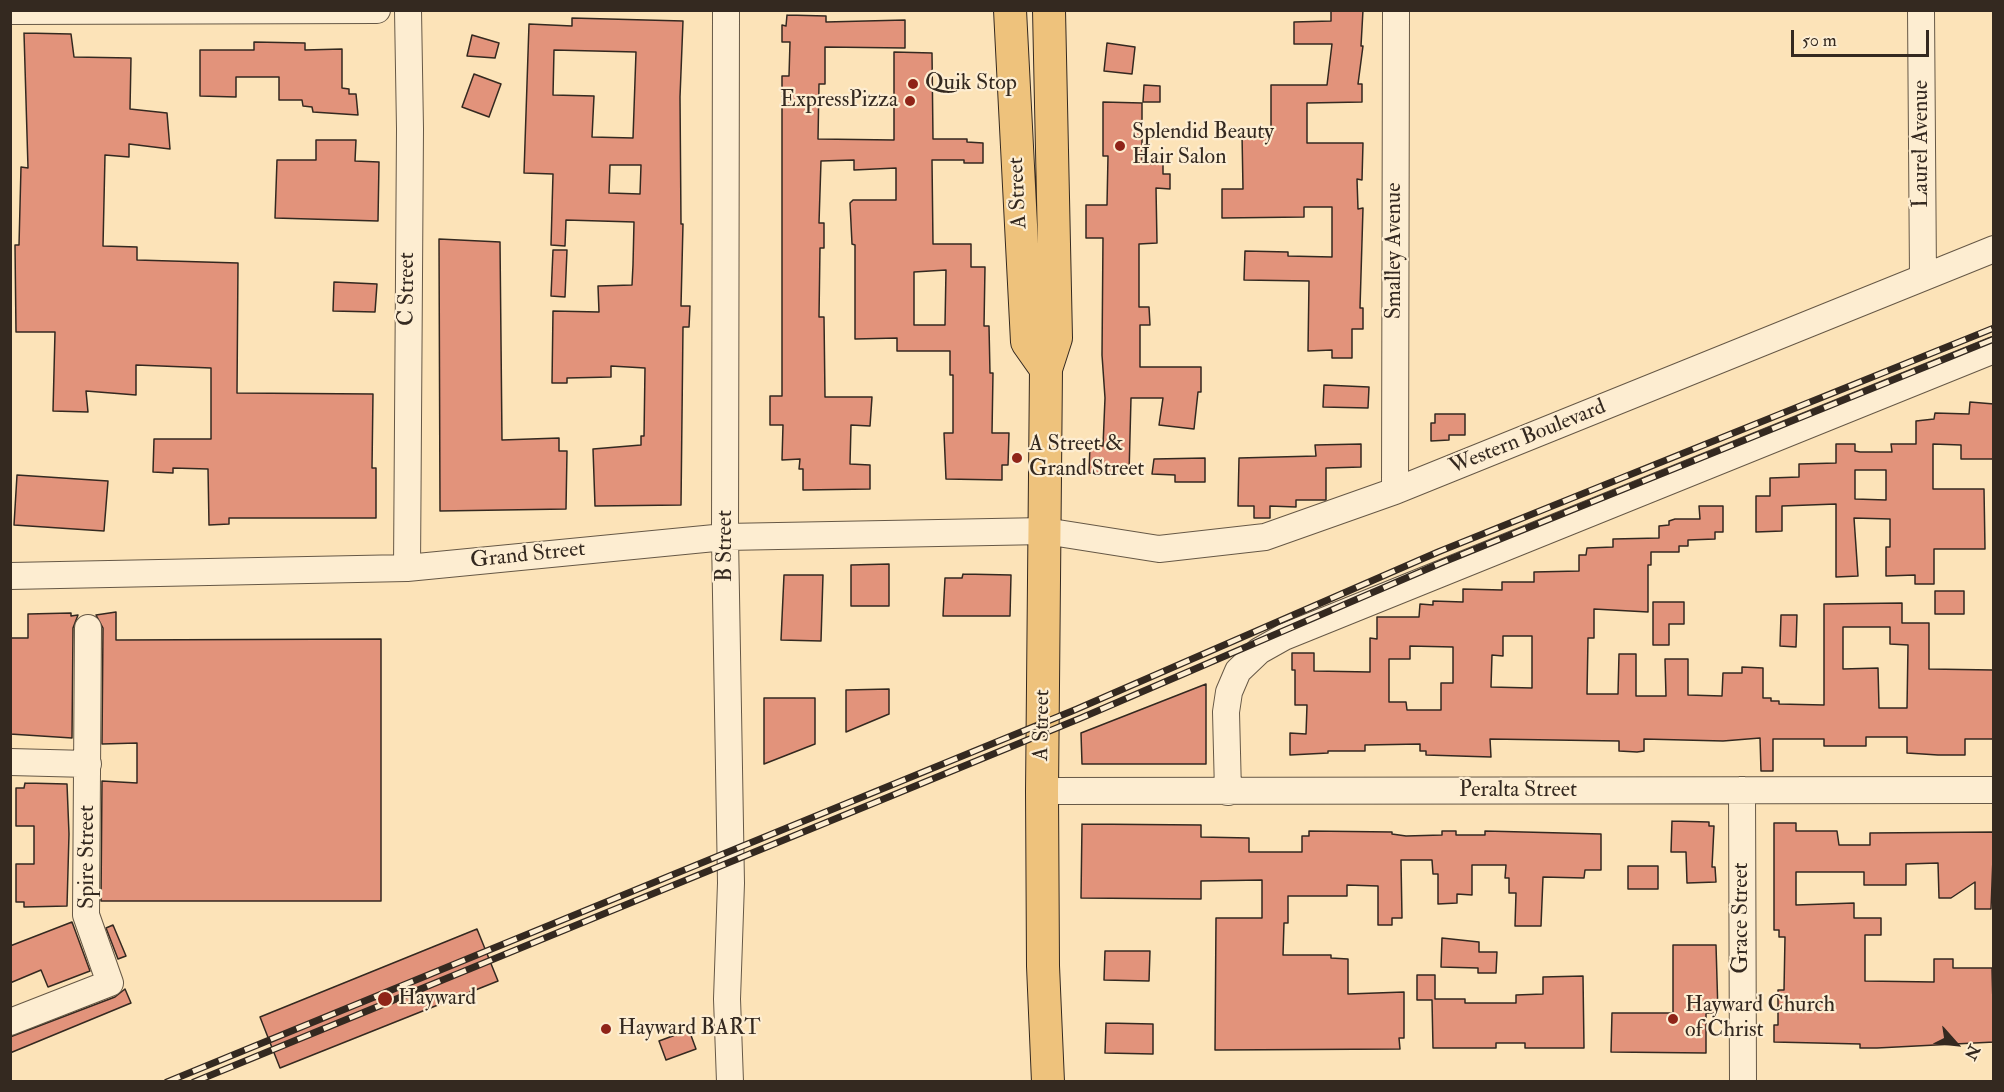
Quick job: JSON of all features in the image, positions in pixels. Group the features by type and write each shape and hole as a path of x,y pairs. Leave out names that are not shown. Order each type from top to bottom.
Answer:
{"main road":[{"name":"A Street","path":"1010,10 1027,342 1046,369"},
{"name":"A Street","path":"1048,1082 1043,966 1042,791 1046,369 1056,338 1049,10"}],"street":[{"path":"10,11 376,10"},
{"name":"C Street","path":"406,568 410,129 408,10"},
{"name":"B Street","path":"726,10 725,537 731,883 727,999 730,1082"},
{"name":"Smalley Avenue","path":"1395,491 1396,10"},
{"name":"Laurel Avenue","path":"1922,10 1923,277"},
{"name":"Western Boulevard","path":"1045,531 1159,549 1265,537 1395,491 1994,249"},
{"path":"1228,792 1226,712 1228,692 1238,670 1259,651 1284,638 1994,350"},
{"name":"Grand Street","path":"10,576 406,568 725,537 1045,531"},
{"path":"10,762 88,764 88,628"},
{"name":"Spire Street","path":"10,1022 110,983 86,915 88,764"},
{"name":"Grace Street","path":"1742,790 1743,1082"},
{"name":"Peralta Street","path":"1042,791 1994,790"}],"building":[{"path":"1331,10 1363,10 1361,46 1363,46 1358,84 1362,84 1362,102 1307,103 1307,143 1363,143 1362,180 1357,179 1358,209 1363,208 1360,308 1363,308 1363,329 1352,329 1352,358 1332,358 1332,350 1308,351 1309,281 1244,280 1245,251 1288,252 1288,256 1332,257 1332,207 1304,207 1304,217 1222,218 1222,189 1243,189 1242,134 1271,134 1271,85 1327,85 1332,44 1294,44 1294,22 1331,21"},
{"path":"787,15 826,16 826,22 905,20 905,48 825,47 825,84 819,84 818,139 894,140 894,52 932,53 933,139 967,139 967,142 983,143 983,163 964,163 964,160 932,160 933,244 971,244 971,267 985,267 984,326 989,326 990,373 993,373 992,433 1009,433 1008,465 1002,465 1002,480 946,479 944,433 953,433 953,375 950,375 950,351 897,351 897,338 855,339 855,245 852,244 850,203 853,200 896,200 896,168 854,170 854,160 821,161 819,223 824,223 824,248 820,248 819,317 824,317 825,397 872,397 870,426 851,425 850,464 870,465 870,489 803,490 803,469 799,469 800,459 782,460 783,425 770,425 770,396 782,396 782,76 789,76 790,42 782,42 782,25 786,26","holes":["946,270 945,325 914,325 914,272"]},
{"path":"572,18 683,21 680,97 681,224 683,224 681,306 690,306 689,327 683,327 681,505 595,506 593,449 641,445 641,436 644,436 645,368 611,366 611,377 567,378 567,383 552,383 553,311 599,312 598,286 632,285 634,222 566,220 565,246 551,245 553,174 524,173 529,24 572,26","holes":["554,50 636,52 633,138 592,137 594,96 553,95","610,165 641,165 640,194 609,193"]},
{"path":"24,33 71,34 74,57 131,58 130,109 167,113 170,149 129,144 129,157 105,155 103,246 137,247 137,260 238,263 237,393 373,394 372,468 376,468 376,518 229,518 229,524 209,525 208,469 173,468 173,473 153,472 154,439 211,439 211,368 136,365 136,395 86,391 88,412 53,411 55,332 16,332 15,245 19,245 21,167 28,168"},
{"path":"472,35 499,43 495,58 467,56"},
{"path":"254,42 305,43 305,50 342,49 342,88 349,89 349,94 356,94 358,115 313,112 312,107 303,106 302,100 279,100 279,77 236,77 236,97 200,96 200,50 254,50"},
{"path":"1107,43 1135,47 1132,74 1104,71"},
{"path":"474,74 501,84 489,117 462,107"},
{"path":"1144,85 1160,86 1160,102 1143,102"},
{"path":"1103,102 1142,103 1142,164 1163,164 1163,174 1170,174 1170,189 1156,188 1157,243 1139,244 1139,307 1149,307 1150,325 1140,325 1140,367 1201,367 1201,392 1198,392 1194,429 1159,425 1163,398 1131,398 1129,474 1089,473 1090,445 1103,446 1105,398 1102,355 1103,238 1086,238 1086,205 1107,205 1108,156 1103,156"},
{"path":"316,140 356,140 355,161 379,162 378,221 275,218 277,160 316,160"},
{"path":"439,239 500,242 502,440 559,438 559,451 567,451 566,509 440,511"},
{"path":"553,250 567,250 565,297 551,296"},
{"path":"334,282 377,284 375,312 333,311"},
{"path":"1324,385 1369,387 1368,408 1323,407"},
{"path":"1970,402 1994,404 1994,459 1961,459 1961,445 1933,444 1933,489 1984,489 1985,549 1934,549 1934,584 1915,584 1915,575 1886,576 1886,547 1890,547 1890,519 1854,518 1858,576 1836,577 1836,504 1782,506 1782,531 1756,532 1756,496 1770,496 1770,478 1799,477 1799,464 1836,463 1836,444 1855,444 1855,451 1860,452 1892,452 1891,444 1916,444 1916,421 1934,419 1935,413 1969,414","holes":["1855,470 1886,470 1886,500 1855,499"]},
{"path":"1435,414 1465,414 1465,435 1449,435 1449,440 1431,441 1431,423 1435,423"},
{"path":"1361,444 1361,467 1326,468 1326,500 1296,500 1296,507 1270,506 1270,518 1254,518 1254,506 1238,506 1239,458 1316,456 1315,445"},
{"path":"1205,458 1205,482 1175,482 1175,475 1152,474 1154,459"},
{"path":"17,475 108,481 104,531 14,525"},
{"path":"1699,506 1723,506 1723,532 1715,532 1715,539 1688,540 1688,546 1679,546 1679,552 1651,552 1651,565 1648,565 1648,612 1594,609 1594,638 1588,638 1587,694 1618,694 1619,654 1636,654 1636,696 1666,696 1665,659 1688,659 1688,695 1722,696 1723,673 1742,673 1742,667 1763,668 1763,698 1779,701 1779,704 1824,705 1824,604 1902,603 1902,623 1929,623 1929,669 1993,670 1994,739 1965,739 1965,755 1938,755 1907,753 1907,737 1866,737 1866,746 1824,746 1824,739 1773,739 1773,771 1761,771 1760,738 1723,741 1644,739 1644,751 1637,752 1619,751 1619,741 1490,739 1491,757 1426,755 1426,751 1420,751 1420,744 1365,745 1365,751 1328,751 1328,753 1290,755 1290,733 1306,734 1307,705 1295,705 1295,670 1292,670 1292,653 1314,653 1314,671 1370,672 1370,638 1377,639 1377,617 1419,617 1420,604 1433,605 1433,601 1463,602 1463,589 1502,590 1502,582 1534,582 1534,572 1579,571 1579,555 1586,555 1587,548 1613,547 1613,539 1659,538 1659,526 1669,525 1669,521 1700,519","holes":["1843,627 1890,627 1890,644 1908,645 1907,708 1879,708 1878,668 1843,669","1503,636 1532,636 1532,688 1491,687 1492,655 1503,656","1410,646 1453,647 1453,683 1441,683 1441,710 1407,710 1406,702 1389,702 1389,659 1410,659"]},
{"path":"889,564 889,606 851,606 851,565"},
{"path":"963,574 1011,575 1010,616 943,616 945,578 962,578"},
{"path":"784,575 823,575 821,641 781,640"},
{"path":"1935,591 1964,591 1964,614 1935,614"},
{"path":"1653,602 1684,602 1684,624 1669,624 1669,645 1653,645"},
{"path":"116,612 116,640 381,639 381,901 101,901 102,781 137,783 137,743 102,744 103,628 96,615"},
{"path":"71,613 71,616 78,615 73,628 72,738 10,734 10,638 28,638 28,614"},
{"path":"1781,615 1797,615 1796,647 1780,646"},
{"path":"1206,684 1206,764 1082,764 1081,733"},
{"path":"889,689 889,714 846,732 846,690"},
{"path":"764,698 815,698 815,744 764,764"},
{"path":"25,783 67,784 69,834 67,906 24,907 24,902 16,902 16,864 34,864 34,826 16,826 16,788 24,788"},
{"path":"1672,821 1709,822 1709,826 1714,826 1712,867 1715,867 1716,882 1687,883 1686,852 1671,852"},
{"path":"1774,823 1796,823 1796,831 1837,831 1839,845 1870,845 1870,833 1994,832 1991,909 1975,909 1975,882 1951,898 1939,898 1938,863 1906,864 1906,885 1864,885 1864,872 1796,872 1796,905 1854,903 1854,918 1881,918 1881,935 1865,935 1865,981 1934,982 1934,959 1953,959 1953,968 1992,968 1994,1042 1860,1048 1860,1044 1774,1042 1774,1025 1778,1025 1778,990 1784,990 1785,937 1779,937 1779,930 1774,930"},
{"path":"1082,824 1201,825 1201,837 1249,838 1249,852 1302,852 1302,836 1309,836 1309,831 1392,832 1392,834 1406,836 1442,835 1442,831 1456,831 1456,835 1485,835 1485,831 1601,834 1601,870 1585,870 1584,878 1543,877 1541,926 1515,926 1516,893 1509,893 1509,878 1505,878 1506,865 1472,865 1472,895 1457,894 1457,903 1438,904 1438,874 1433,874 1432,860 1401,860 1402,918 1392,918 1392,925 1378,925 1378,886 1347,885 1347,896 1288,896 1288,923 1284,923 1283,955 1331,955 1331,958 1348,959 1348,994 1404,992 1404,1038 1399,1038 1400,1049 1215,1050 1216,918 1262,918 1262,880 1201,881 1201,899 1081,898"},
{"path":"1628,866 1658,866 1658,889 1628,889"},
{"path":"72,922 90,971 48,987 41,970 10,983 10,946"},
{"path":"113,925 126,956 118,959 106,928"},
{"path":"477,929 498,981 280,1068 260,1017"},
{"path":"1442,938 1479,942 1479,952 1497,952 1496,973 1478,973 1478,968 1441,967"},
{"path":"1673,945 1716,945 1718,1013 1706,1013 1706,1053 1611,1052 1612,1013 1673,1013"},
{"path":"1105,951 1150,951 1149,981 1104,980"},
{"path":"1417,975 1435,975 1435,999 1465,999 1465,1003 1516,1003 1516,995 1543,994 1543,977 1583,976 1584,1048 1525,1048 1525,1043 1496,1043 1496,1048 1433,1048 1432,1000 1417,1000"},
{"path":"125,989 131,1003 10,1053 10,1037 115,997"},
{"path":"1106,1023 1153,1024 1153,1054 1105,1053"},
{"path":"689,1030 696,1049 666,1060 659,1041"}],"railway":[{"path":"167,1082 1077,709 1438,552 1994,328"},
{"path":"194,1082 1081,718 1441,563 1994,339"}],"place":[{"name":"Quik Stop","path":"913,84"},
{"name":"ExpressPizza","path":"910,101"},
{"name":"Splendid Beauty Hair Salon","path":"1120,146"},
{"name":"A Street & Grand Street","path":"1017,458"},
{"name":"Hayward","path":"385,999"},
{"name":"Hayward Church of Christ","path":"1673,1019"},
{"name":"Hayward BART","path":"606,1029"}]}
